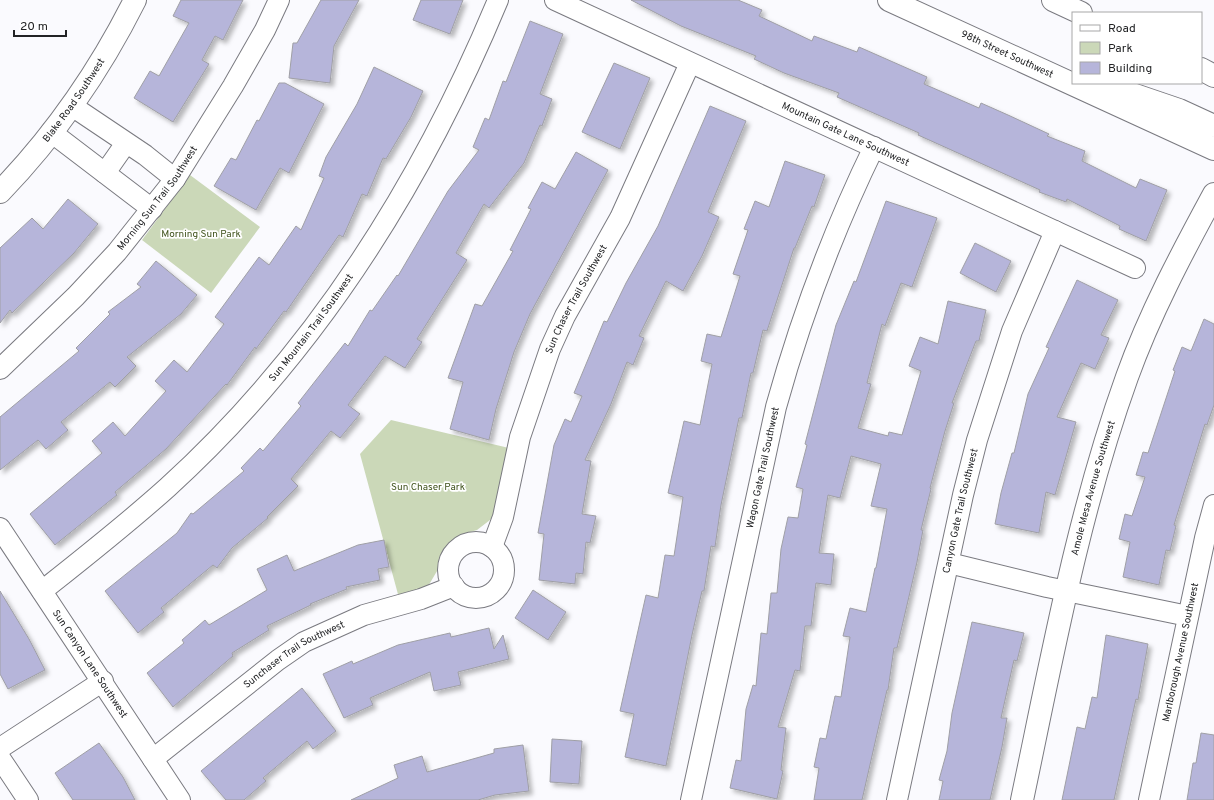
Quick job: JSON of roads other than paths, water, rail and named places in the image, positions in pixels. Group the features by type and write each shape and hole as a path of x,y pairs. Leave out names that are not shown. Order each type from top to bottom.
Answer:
{"street":[{"name":"Blake Road Southwest","path":"0,192 17,175 72,106 116,38 135,0"},
{"name":"Morning Sun Trail Southwest","path":"0,369 25,347 76,296 117,252 175,179 233,86 265,30 279,0"},
{"name":"Sun Mountain Trail Southwest","path":"42,591 128,522 169,486 238,416 306,339 340,293 402,197 457,94 498,0"},
{"name":"Mountain Gate Lane Southwest","path":"556,0 1135,268"},
{"name":"98th Street Southwest","path":"889,0 1072,84"},
{"path":"1053,0 1079,12"},
{"name":"Sun Chaser Trail Southwest","path":"492,547 503,517 520,436 550,349 565,316 620,218 690,63"},
{"path":"1202,70 1214,76"},
{"path":"1073,84 1132,94 1179,110 1214,126"},
{"name":"98th Street Southwest","path":"1073,84 1214,148"},
{"path":"72,106 145,155 175,179"},
{"path":"51,132 152,209"},
{"path":"105,173 126,143"},
{"name":"Wagon Gate Trail Southwest","path":"691,800 776,407 810,296 850,196 874,147"},
{"name":"Amole Mesa Avenue Southwest","path":"1022,800 1067,591 1104,446 1128,375 1158,303 1214,194"},
{"name":"Canyon Gate Trail Southwest","path":"897,800 963,495 994,383 1012,331 1055,231"},
{"name":"Marlborough Avenue Southwest","path":"1149,800 1188,616 1214,505"},
{"name":"Sun Canyon Lane Southwest","path":"0,528 180,800"},
{"path":"477,542 492,547 502,560 504,569 503,578 493,592 476,598 467,596 454,586 450,578 449,568 451,558 457,550 469,543 477,542"},
{"path":"949,564 1067,591 1188,616"},
{"name":"Sunchaser Trail Southwest","path":"153,759 278,660 304,642 364,615 421,599 454,586"},
{"path":"0,748 102,681"},
{"path":"0,758 28,800"}],"park label":[{"name":"Morning Sun Park","path":"201,234"},
{"name":"Sun Chaser Park","path":"428,487"}]}
